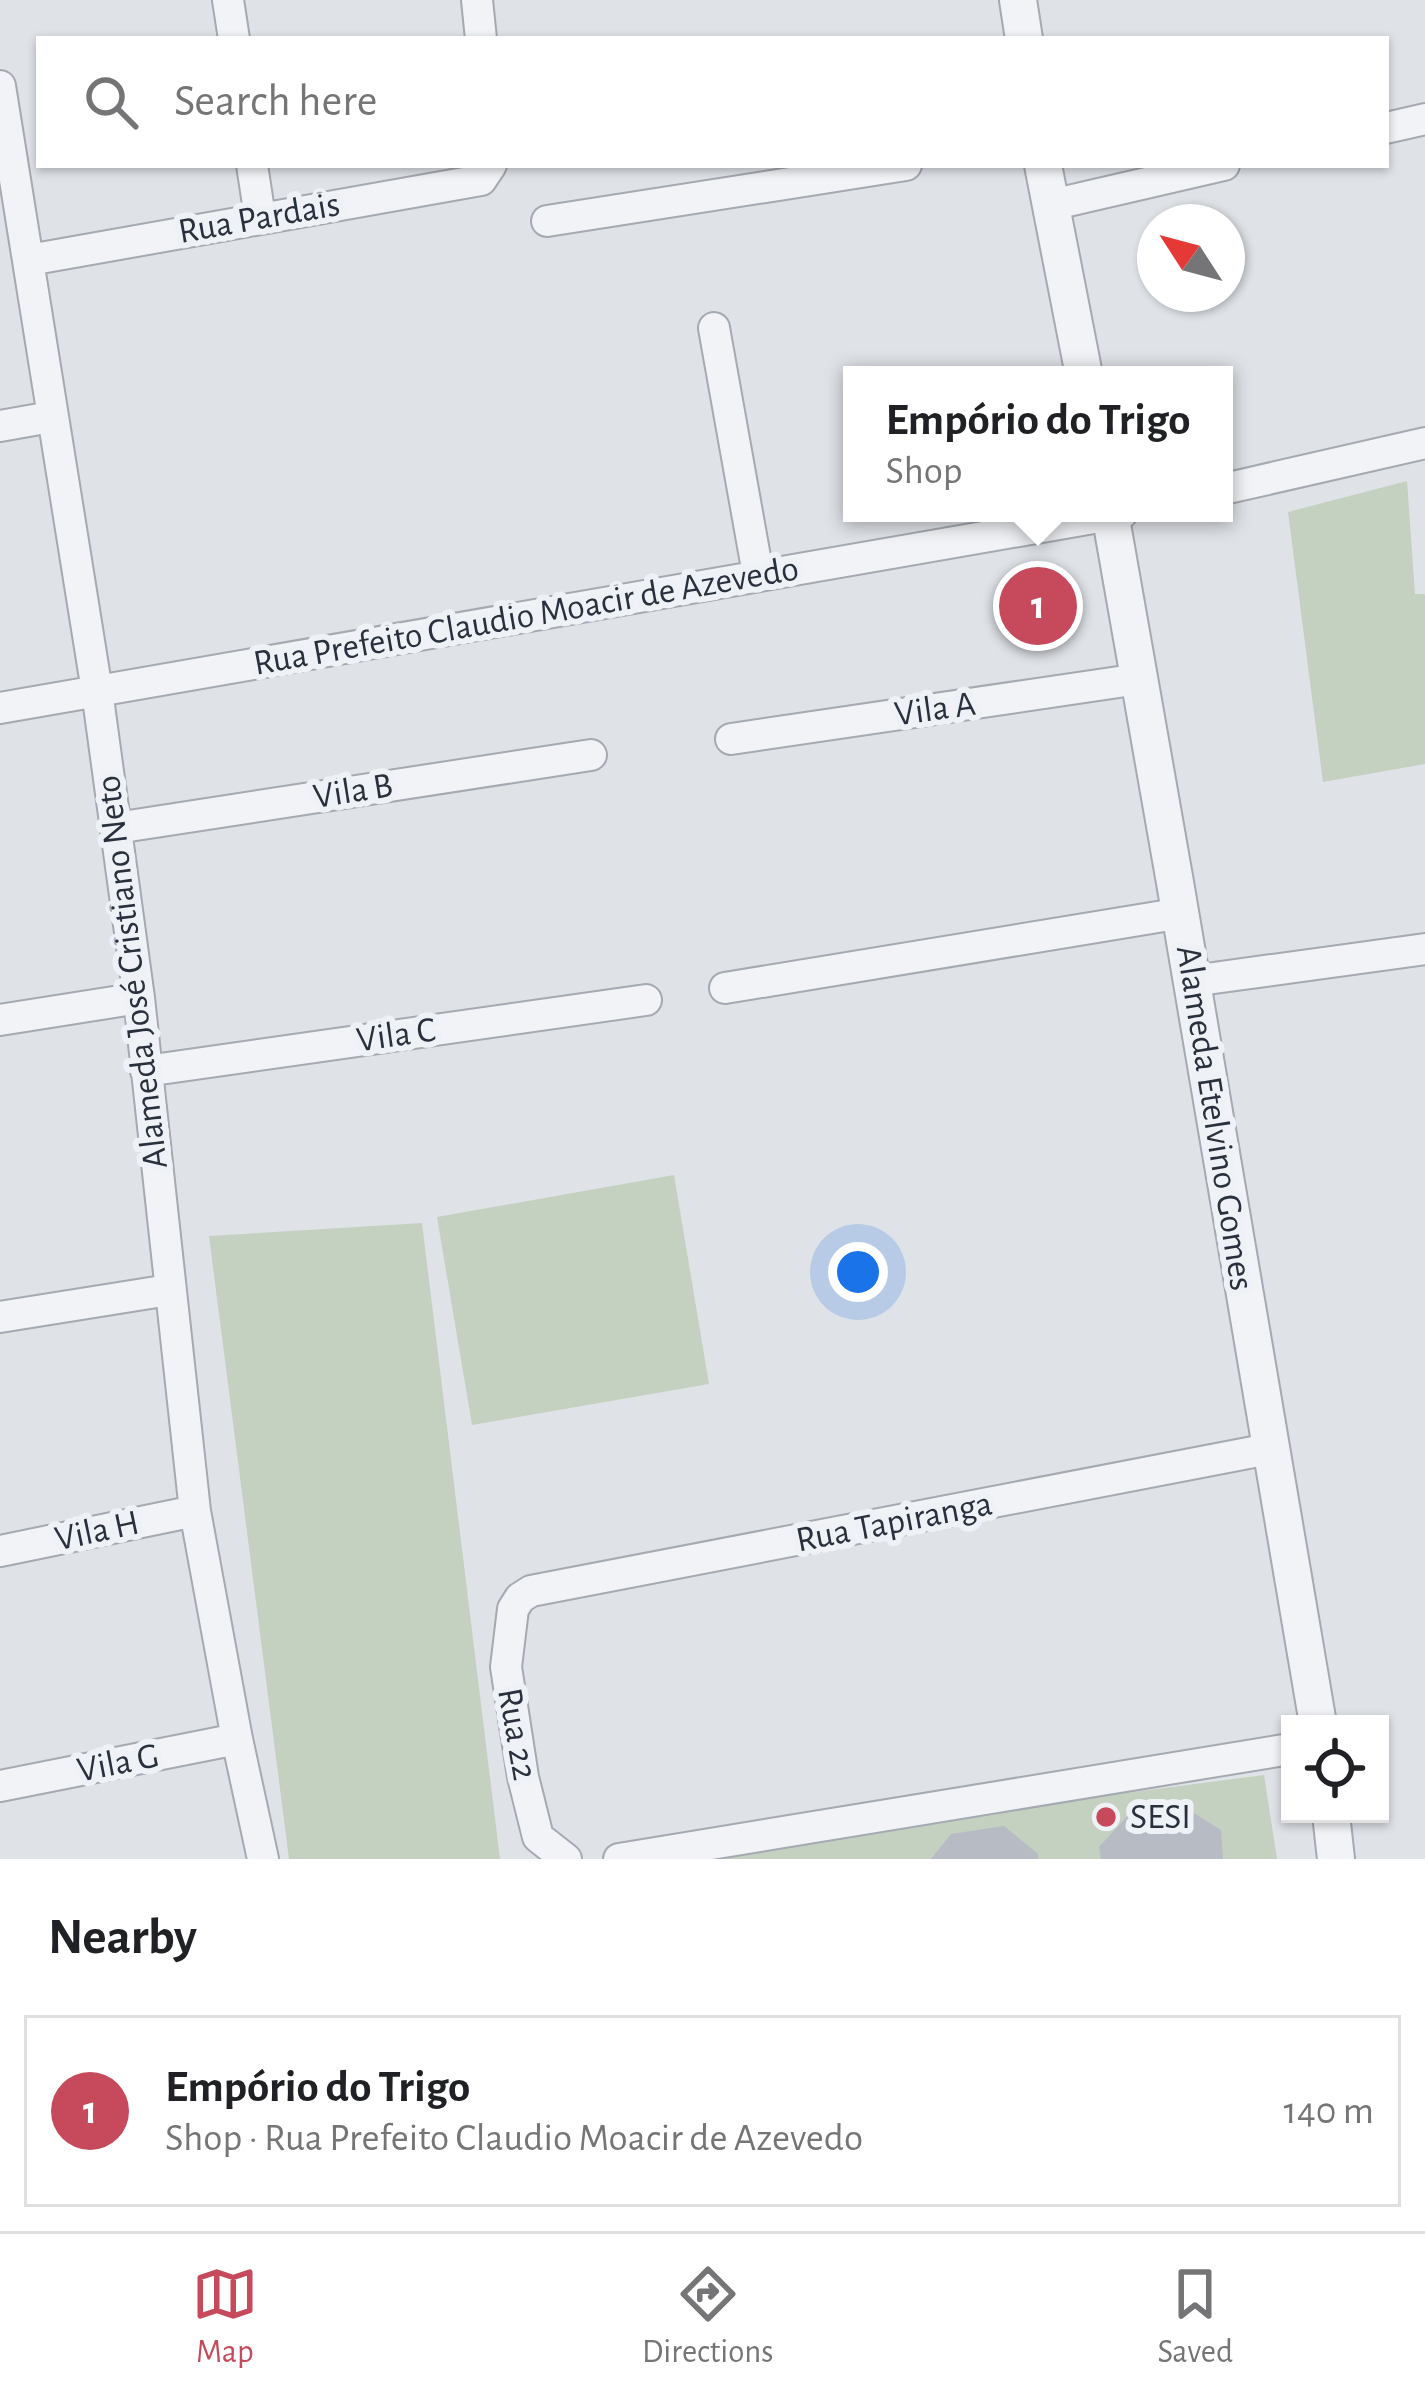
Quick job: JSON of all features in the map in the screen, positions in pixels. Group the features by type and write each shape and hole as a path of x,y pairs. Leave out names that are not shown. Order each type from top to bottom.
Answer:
{"street":[{"path":"228,0 234,36"},
{"path":"477,0 481,36"},
{"path":"1018,0 1024,36"},
{"name":"Alameda José Cristiano Neto","path":"0,86 8,180 29,260 116,828 195,1511 263,1859"},
{"path":"1389,127 1425,118"},
{"path":"252,168 260,218"},
{"path":"547,221 887,168"},
{"path":"1043,168 1082,366"},
{"path":"1051,205 1211,168"},
{"name":"Rua Pardais","path":"29,260 481,180 489,170"},
{"path":"714,328 758,574"},
{"path":"0,426 51,417"},
{"path":"1233,487 1425,443"},
{"name":"Rua Prefeito Claudio Moacir de Azevedo","path":"0,708 1067,522"},
{"name":"Alameda Etelvino Gomes","path":"1115,522 1316,1715"},
{"name":"Vila A","path":"731,739 1139,679"},
{"name":"Vila B","path":"116,828 591,755"},
{"path":"725,988 1182,913"},
{"path":"1192,981 1425,949"},
{"path":"0,1020 139,998"},
{"name":"Vila C","path":"146,1071 646,1000"},
{"path":"0,1317 169,1290"},
{"name":"Rua Tapiranga","path":"520,1598 531,1592 1269,1449"},
{"name":"Vila H","path":"0,1551 195,1511"},
{"name":"Rua 22","path":"520,1598 513,1609 506,1667 523,1777 538,1837 566,1859"},
{"name":"Vila G","path":"0,1786 237,1739"},
{"path":"619,1859 1281,1750"},
{"path":"1332,1823 1336,1859"}],"green space":[{"path":"1407,481 1415,594 1425,594 1425,764 1323,782 1288,512"},
{"path":"674,1175 709,1384 472,1425 437,1217"},
{"path":"422,1223 500,1859 289,1859 209,1236"},
{"name":"SESI","path":"1264,1775 1277,1859 620,1859"}],"building":[{"path":"1133,1810 1189,1810 1221,1830 1223,1859 1101,1859 1099,1847"},
{"path":"1004,1826 1038,1859 931,1859 951,1834"}],"place":[{"name":"Empório do Trigo","path":"1038,606"},
{"name":"SESI","path":"1106,1817"}]}
